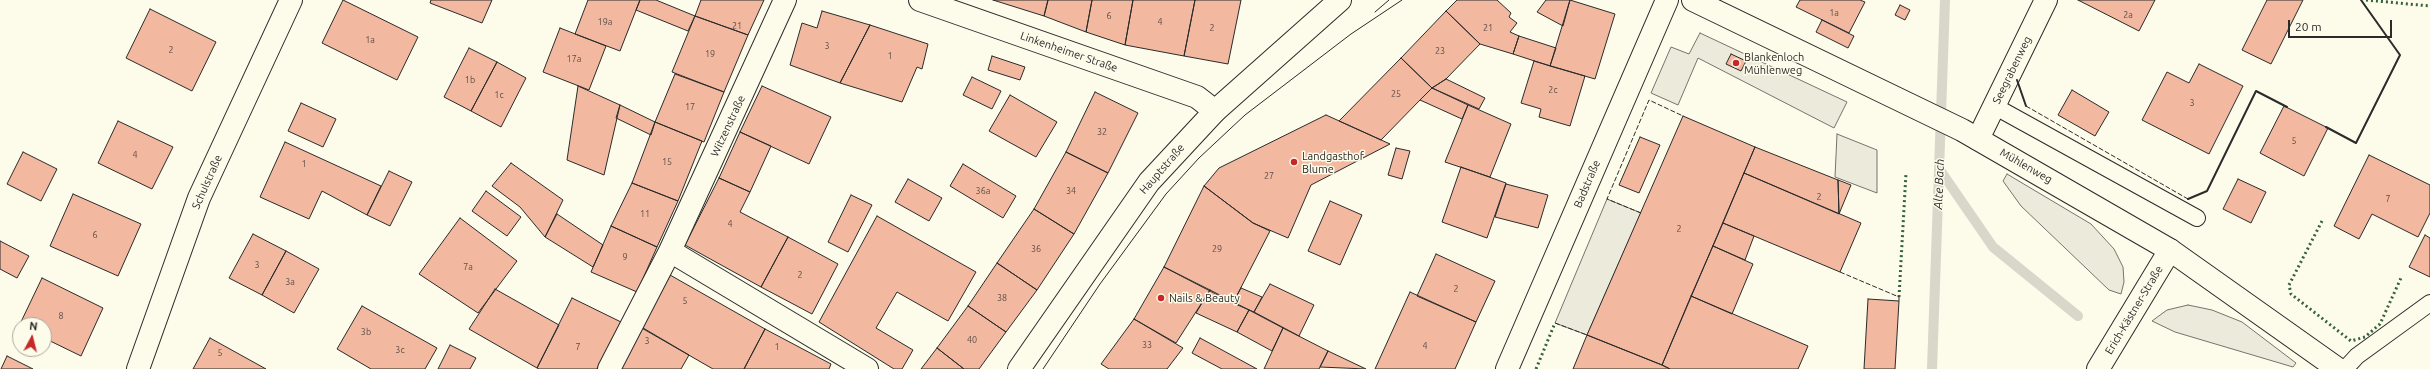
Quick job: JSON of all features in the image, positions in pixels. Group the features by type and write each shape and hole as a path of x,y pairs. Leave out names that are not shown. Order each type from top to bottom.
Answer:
{"street":[{"name":"Schulstraße","path":"138,369 199,198 291,0"},
{"name":"Witzenstraße","path":"609,369 670,251 785,0"},
{"name":"Linkenheimer Straße","path":"920,0 1197,97 1215,111"},
{"name":"Hauptstraße","path":"1019,369 1149,182 1215,111 1340,0"},
{"name":"Badstraße","path":"1506,369 1667,0"},
{"name":"Mühlenweg","path":"1692,0 1970,134 2170,250 2338,369"},
{"name":"Seegrabenweg","path":"1970,134 1994,106 2046,0"},
{"name":"Erich-Kästner-Straße","path":"2098,369 2170,250"},
{"path":"670,251 867,369"}],"lane":[{"path":"1994,106 2197,218"},
{"path":"2345,369 2357,356 2430,302"}],"shaded area":[{"path":"1700,33 1847,102 1834,128 1698,58 1678,105 1651,93 1671,47 1689,54"},
{"path":"1837,134 1877,150 1877,193 1835,177"},
{"path":"2007,174 2091,224 2114,249 2123,267 2124,282 2121,294 2109,290 2021,206 2003,181"},
{"path":"1607,199 1641,213 1587,335 1555,323"},
{"path":"2188,305 2212,310 2242,322 2296,363 2293,367 2175,332 2152,321 2167,310"}],"building":[{"path":"343,0 418,37 397,80 322,43"},
{"path":"431,0 492,0 482,23 430,3"},
{"path":"588,0 640,0 620,51 575,34"},
{"path":"640,0 656,0 695,16 688,31 636,10"},
{"path":"701,0 764,0 748,35 695,16"},
{"path":"993,0 1048,0 1044,16"},
{"path":"1048,0 1092,0 1086,32 1044,16"},
{"path":"1092,0 1133,0 1125,45 1086,32"},
{"path":"1133,0 1195,0 1184,56 1125,45"},
{"path":"1195,0 1241,0 1228,64 1184,56"},
{"path":"1457,0 1497,0 1511,13 1509,17 1517,23 1510,32 1519,36 1513,54 1480,44 1446,11"},
{"path":"1546,0 1570,0 1563,26 1537,12"},
{"path":"1570,0 1615,14 1595,79 1550,66"},
{"path":"1800,0 1860,0 1865,2 1849,33 1796,7"},
{"path":"2078,0 2155,0 2139,31"},
{"path":"2267,0 2303,0 2271,64 2242,50"},
{"path":"1900,5 1910,10 1905,20 1895,15"},
{"path":"150,9 216,42 192,91 126,58"},
{"path":"822,11 870,25 840,83 790,65 802,23 817,28"},
{"path":"1446,11 1480,44 1446,79 1432,88 1401,58"},
{"path":"695,16 748,35 724,92 672,72"},
{"path":"1822,20 1854,36 1848,48 1816,32"},
{"path":"870,25 928,44 922,69 917,67 902,102 840,83"},
{"path":"560,28 606,46 589,90 543,72"},
{"path":"1519,36 1556,48 1550,66 1513,54"},
{"path":"469,48 497,62 471,111 444,97"},
{"name":"Blankenloch Mühlenweg","path":"1731,54 1746,61 1741,71 1726,64"},
{"path":"992,56 1025,67 1020,80 988,70"},
{"path":"1401,58 1432,88 1381,140 1339,121"},
{"path":"1534,61 1585,76 1570,126 1539,117 1541,109 1521,103"},
{"path":"497,62 526,78 501,127 471,111"},
{"path":"2199,64 2243,86 2209,154 2142,120 2167,72 2189,83"},
{"path":"675,74 724,92 704,142 655,122"},
{"path":"972,77 1001,91 992,109 963,95"},
{"path":"1446,79 1485,98 1479,109 1432,88"},
{"path":"578,86 620,105 604,175 567,160"},
{"path":"762,86 831,117 809,164 740,132"},
{"path":"1432,88 1468,105 1462,119 1420,100"},
{"path":"2072,90 2109,112 2095,136 2058,115"},
{"path":"1095,92 1138,113 1108,173 1066,152"},
{"path":"1010,95 1057,122 1036,157 989,131"},
{"path":"301,103 336,119 323,147 288,131"},
{"path":"620,105 655,122 651,135 616,118"},
{"path":"1468,105 1511,124 1490,177 1445,162"},
{"path":"2284,106 2328,128 2304,176 2260,153"},
{"path":"1326,115 1390,144 1311,185 1288,238 1253,223 1204,186 1219,168"},
{"path":"1683,116 1755,147 1662,365 1587,335"},
{"path":"118,121 173,147 152,189 98,163"},
{"path":"655,122 702,141 678,201 632,183"},
{"path":"740,132 771,146 750,192 719,178"},
{"path":"1640,137 1660,145 1639,193 1619,185"},
{"path":"285,142 381,186 367,215 322,191 309,219 260,197"},
{"path":"1755,147 1838,180 1839,214 1744,173"},
{"path":"1396,148 1410,151 1402,179 1388,175"},
{"path":"23,152 57,169 41,201 7,184"},
{"path":"1066,152 1108,173 1074,234 1034,209"},
{"path":"2369,155 2430,185 2430,213 2418,237 2372,214 2359,239 2334,226"},
{"path":"511,163 563,200 545,237 520,207 492,186"},
{"path":"963,164 1016,196 1003,218 950,186"},
{"path":"1461,167 1506,183 1487,238 1442,222"},
{"path":"389,171 412,182 390,226 367,215"},
{"path":"1744,173 1861,223 1840,272 1723,223"},
{"path":"719,178 750,192 740,212 788,237 761,287 685,245"},
{"path":"908,179 942,198 929,221 895,202"},
{"path":"2238,179 2266,192 2251,223 2223,209"},
{"path":"1838,180 1851,185 1839,214"},
{"path":"632,183 678,201 657,247 611,226"},
{"path":"1506,184 1548,195 1538,228 1495,217"},
{"path":"1204,186 1253,223 1270,231 1233,303 1164,267"},
{"path":"486,191 521,217 507,236 472,211"},
{"path":"73,194 141,224 118,276 50,246"},
{"path":"851,195 872,205 848,252 828,242"},
{"path":"1330,201 1362,215 1340,265 1308,251"},
{"path":"1034,209 1074,234 1037,290 997,263"},
{"path":"557,214 603,245 593,267 545,237"},
{"path":"877,216 976,272 948,321 897,292 876,328 913,350 902,369 894,369 819,322"},
{"path":"460,218 517,261 478,313 419,274"},
{"path":"1723,223 1754,236 1745,260 1713,246"},
{"path":"611,226 657,247 637,292 591,272"},
{"path":"253,234 286,251 262,295 229,278"},
{"path":"2425,235 2430,238 2430,277 2409,267"},
{"path":"788,237 838,264 812,314 761,287"},
{"path":"0,241 29,256 17,278 0,269"},
{"path":"1713,246 1753,264 1732,314 1691,296"},
{"path":"286,251 319,269 294,313 262,295"},
{"path":"1436,254 1495,281 1476,322 1417,296"},
{"path":"997,263 1037,290 1006,332 968,306"},
{"path":"1164,267 1210,290 1176,343 1134,319"},
{"path":"670,275 765,329 744,369 713,369 640,327"},
{"path":"42,278 103,308 81,356 52,342 52,317 23,317"},
{"path":"1270,284 1314,305 1299,336 1254,312"},
{"path":"1241,288 1262,297 1254,312 1233,303"},
{"path":"495,289 559,325 537,368 469,329"},
{"path":"1210,290 1249,310 1237,332 1196,313"},
{"path":"1410,292 1476,322 1455,369 1375,369"},
{"path":"1691,296 1808,346 1798,369 1670,369 1662,365"},
{"path":"572,298 621,322 597,369 539,369 537,368"},
{"path":"1868,299 1899,301 1895,369 1864,369"},
{"path":"362,306 437,348 425,369 371,369 337,349"},
{"path":"968,306 1006,332 979,369 964,369 937,348"},
{"path":"1249,310 1283,328 1272,351 1237,332"},
{"path":"1134,319 1183,348 1167,369 1109,369 1101,364"},
{"path":"638,325 689,355 681,369 613,369"},
{"path":"1283,328 1328,351 1319,369 1264,369"},
{"path":"765,329 831,364 829,369 744,369"},
{"path":"1587,335 1662,365 1670,369 1573,369"},
{"path":"210,338 266,369 193,369"},
{"path":"1200,338 1257,369 1222,369 1192,353"},
{"path":"450,345 476,358 470,369 438,369"},
{"path":"937,348 964,369 921,369"},
{"path":"1328,351 1366,369 1320,367"},
{"path":"7,356 33,369 1,369"}],"waterway":[{"name":"Alte Bach","path":"1932,369 1945,0"},
{"path":"1940,170 1993,247 2078,316"}],"tram line":[{"path":"1375,12 1389,0"},
{"path":"1043,369 1100,284 1166,194 1199,158 1245,115 1351,34 1402,0"}],"hedge":[{"path":"2366,0 2430,6"},
{"path":"1899,297 1906,173"},
{"path":"2322,221 2289,285 2291,294 2351,341 2365,337 2380,324 2401,278"},
{"path":"1536,369 1555,323"}],"fence":[{"path":"1641,213 1607,199 1649,100 1683,116"},
{"path":"2026,106 2188,199"},
{"path":"1840,272 1899,297 1899,301"},
{"path":"1555,323 1587,335"}],"wall":[{"path":"2326,127 2356,143 2400,55 2361,0"},
{"path":"2017,80 2026,106"},
{"path":"2188,199 2207,191 2256,91 2287,107"}],"place":[{"name":"Blankenloch Mühlenweg","path":"1736,63"},
{"name":"Landgasthof Blume","path":"1294,162"},
{"name":"Nails & Beauty","path":"1161,298"}]}
